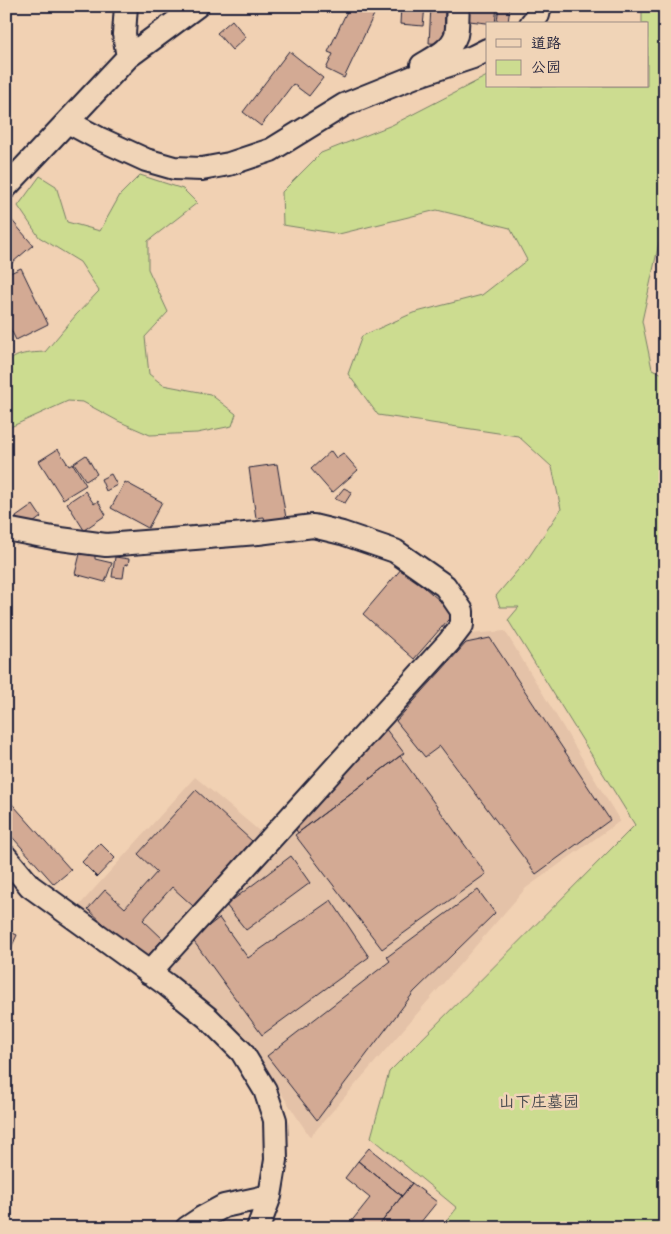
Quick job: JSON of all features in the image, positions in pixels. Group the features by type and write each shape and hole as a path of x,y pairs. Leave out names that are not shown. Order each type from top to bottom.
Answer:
{"street":[{"path":"126,6 124,34 128,57"},
{"path":"6,187 128,57 197,6"},
{"path":"386,88 448,49 456,35 458,6"},
{"path":"533,22 538,15 540,6"},
{"path":"68,122 146,160 174,168 202,169 229,164 271,150 344,105 486,50"},
{"path":"6,529 106,546 258,533 313,526 342,533 395,551 445,586 462,611 462,625 449,642 150,972"},
{"path":"6,857 30,886 150,972 208,1018 242,1052 265,1090 275,1120 276,1160 270,1196 258,1228"},
{"path":"187,1228 224,1206 270,1196"}],"shaded area":[{"path":"505,631 620,821 526,888 310,1137 254,1052 162,965 387,721 471,634"},
{"path":"195,777 264,835 143,964 77,908"}],"green space":[{"name":"山下庄墓园","path":"642,6 665,6 665,237 659,243 642,321 652,369 665,375 665,1228 441,1228 457,1208 371,1137 389,1072 635,825 508,620 519,607 500,607 496,596 529,557 561,509 552,467 518,436 378,415 348,374 362,336 413,313 482,295 527,260 510,228 437,210 339,234 283,225 282,192 321,153 392,125 486,77 486,88 648,88 648,22 642,22"},
{"path":"140,175 183,189 197,203 148,241 148,269 168,312 145,337 149,374 163,385 210,394 236,414 232,426 197,433 150,435 118,421 83,402 68,401 6,429 6,365 19,355 45,352 99,291 80,262 39,237 18,206 40,176 56,186 67,222 100,231 120,195"}],"building":[{"path":"357,6 378,6 344,78 326,69 333,54 328,52 348,9 354,12"},
{"path":"401,6 425,6 423,26 400,24"},
{"path":"431,6 445,6 444,44 429,43"},
{"path":"463,6 497,6 495,22 461,20"},
{"path":"499,6 510,6 508,22 497,21"},
{"path":"232,20 246,37 232,50 217,33"},
{"path":"289,51 323,78 309,96 293,84 261,126 243,112"},
{"path":"9,217 33,245 6,268 6,219"},
{"path":"21,268 48,324 16,340 6,320 6,297 8,296 6,292 6,275"},
{"path":"58,449 69,466 73,464 86,485 63,499 39,461"},
{"path":"331,451 336,458 343,453 358,470 332,493 311,469"},
{"path":"86,455 97,474 86,481 74,463"},
{"path":"277,464 286,518 265,521 264,517 256,518 249,468"},
{"path":"111,474 117,485 106,491 101,479"},
{"path":"125,482 162,502 148,528 111,508"},
{"path":"344,488 352,492 345,503 335,499"},
{"path":"85,491 94,504 98,501 106,515 84,530 67,503"},
{"path":"33,505 41,517 25,529 16,517"},
{"path":"81,550 95,553 95,559 112,563 105,582 75,574"},
{"path":"115,557 129,559 128,565 125,564 123,578 112,577"},
{"path":"402,568 454,613 414,659 363,614"},
{"path":"490,638 610,820 536,874 440,746 425,757 396,721 466,643"},
{"path":"385,728 404,753 298,833 295,828"},
{"path":"400,756 486,874 382,949 295,835"},
{"path":"196,790 252,841 193,906 172,887 143,920 163,939 143,961 88,909 105,890 125,908 157,872 138,854"},
{"path":"6,797 71,870 54,884 6,830"},
{"path":"100,843 115,858 97,877 82,862"},
{"path":"291,856 310,883 246,930 226,905"},
{"path":"478,890 495,913 414,992 317,1120 267,1056 390,961 387,957"},
{"path":"331,900 369,957 262,1035 192,939 219,918 248,958"},
{"path":"6,930 17,935 11,948 6,945"},
{"path":"369,1148 412,1183 402,1196 358,1161"},
{"path":"358,1161 402,1196 377,1228 346,1228 370,1198 345,1178"},
{"path":"412,1183 437,1202 416,1228 377,1228"}]}
